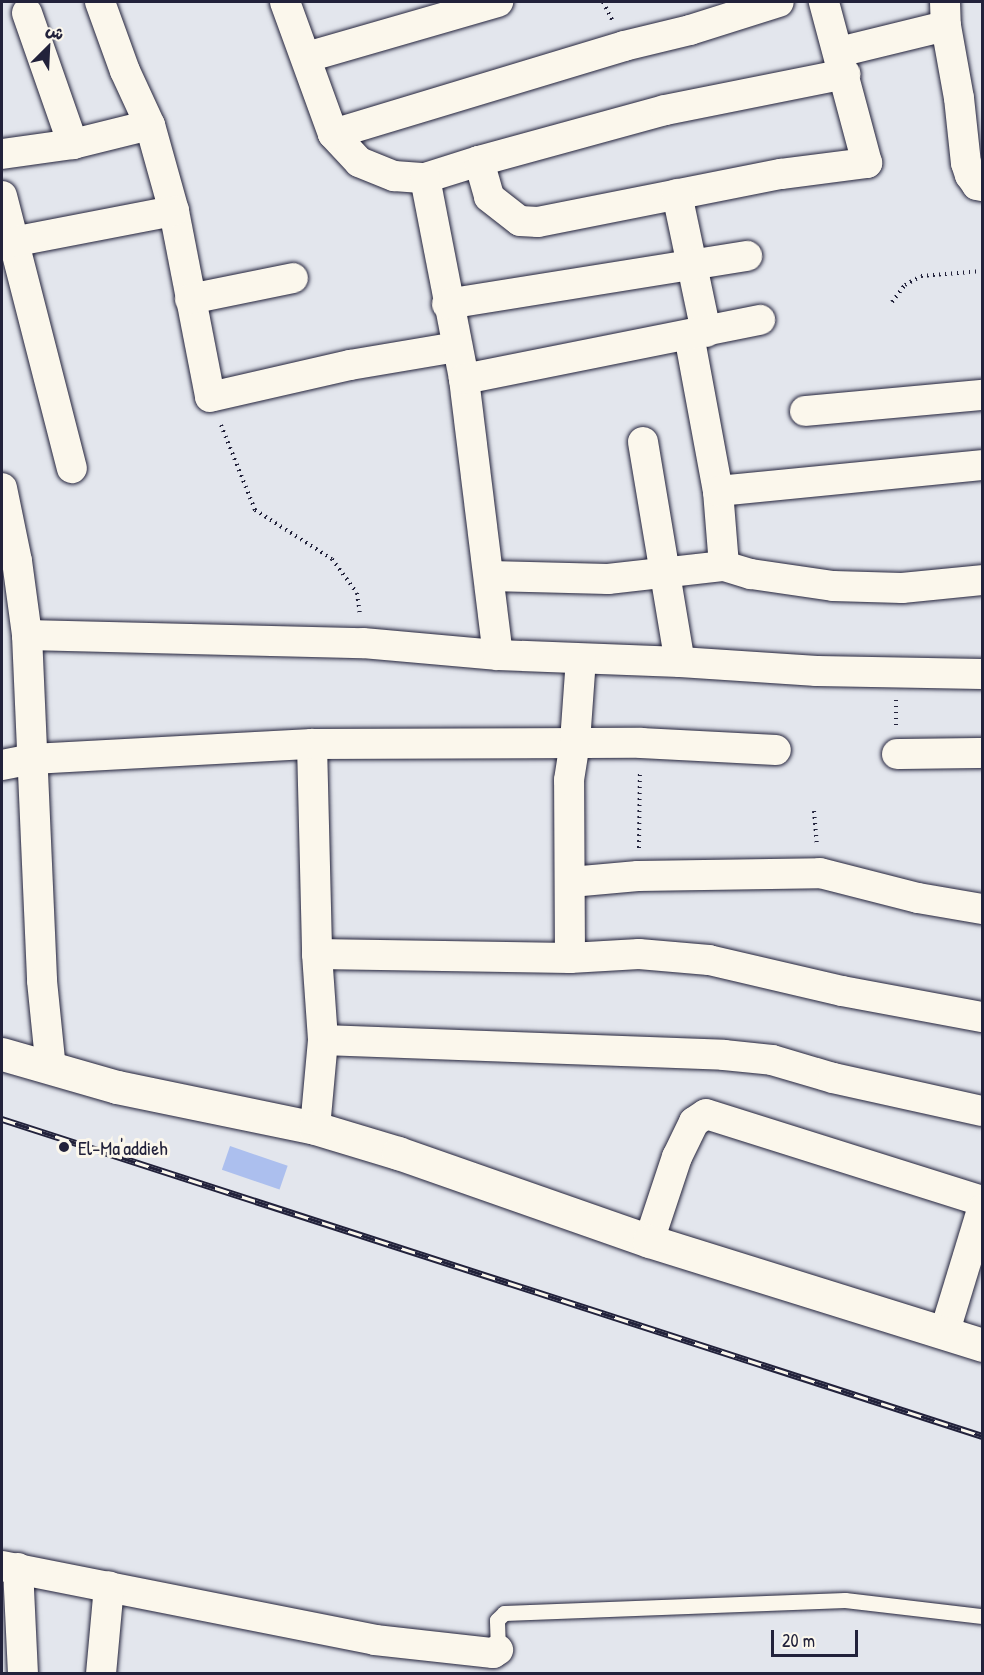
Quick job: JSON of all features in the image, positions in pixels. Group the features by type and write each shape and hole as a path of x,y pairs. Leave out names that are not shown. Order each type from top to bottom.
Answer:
{"main road":[{"path":"2,1054 117,1087 315,1128 398,1153 649,1242 982,1345"}],"street":[{"path":"100,2 124,71 150,125 174,211 210,397 350,365 456,347"},
{"path":"285,2 307,57 333,134 359,162 394,176 425,178 479,161 842,63 945,14 959,98 966,163 970,175 977,185 982,186"},
{"path":"307,57 426,12 498,2"},
{"path":"333,134 612,49 690,30 779,2"},
{"path":"479,161 489,197 520,220 538,222 781,174 867,163 824,2"},
{"path":"27,13 73,144"},
{"path":"2,154 73,144 150,125"},
{"path":"425,178 447,304 464,379 483,543 490,576 498,656"},
{"path":"676,194 692,265 697,334 718,491 724,566"},
{"path":"2,196 7,242 72,468"},
{"path":"7,242 174,211"},
{"path":"447,304 747,256"},
{"path":"190,298 293,278"},
{"path":"464,379 760,320"},
{"path":"805,411 982,395"},
{"path":"643,442 680,662"},
{"path":"718,491 982,465"},
{"path":"2,488 17,561 27,635 42,981 51,1069"},
{"path":"490,576 608,579 724,566 751,574 833,586 902,588 982,580"},
{"path":"27,635 363,643 498,656 680,662 817,671 982,674"},
{"path":"570,958 571,882 568,780 575,742 581,660"},
{"path":"2,765 32,759 312,744 641,742 776,750"},
{"path":"312,744 323,1041 315,1128"},
{"path":"897,754 982,753"},
{"path":"571,882 638,876 820,873 918,898 982,909"},
{"path":"318,954 570,958 639,954 709,960 842,991 982,1017"},
{"path":"323,1041 724,1055 772,1060 832,1078 982,1111"},
{"path":"649,1242 677,1157 694,1122 706,1114 982,1201"},
{"path":"944,1334 982,1210"},
{"path":"24,1674 10,1567 375,1640 493,1653 498,1650"},
{"path":"101,1674 109,1586"}],"lane":[{"path":"498,1650 496,1620 504,1612 845,1600 982,1616"}],"path":[{"path":"892,302 905,285 921,276 982,271"},
{"path":"210,397 255,510 332,559 357,593 363,643"},
{"path":"895,672 897,754"},
{"path":"638,876 641,742"}],"building":[{"path":"230,1146 288,1166 280,1189 222,1170"}],"railway":[{"path":"2,1119 982,1436"}],"place":[{"name":"El-Ma'addieh","path":"64,1147"}]}
